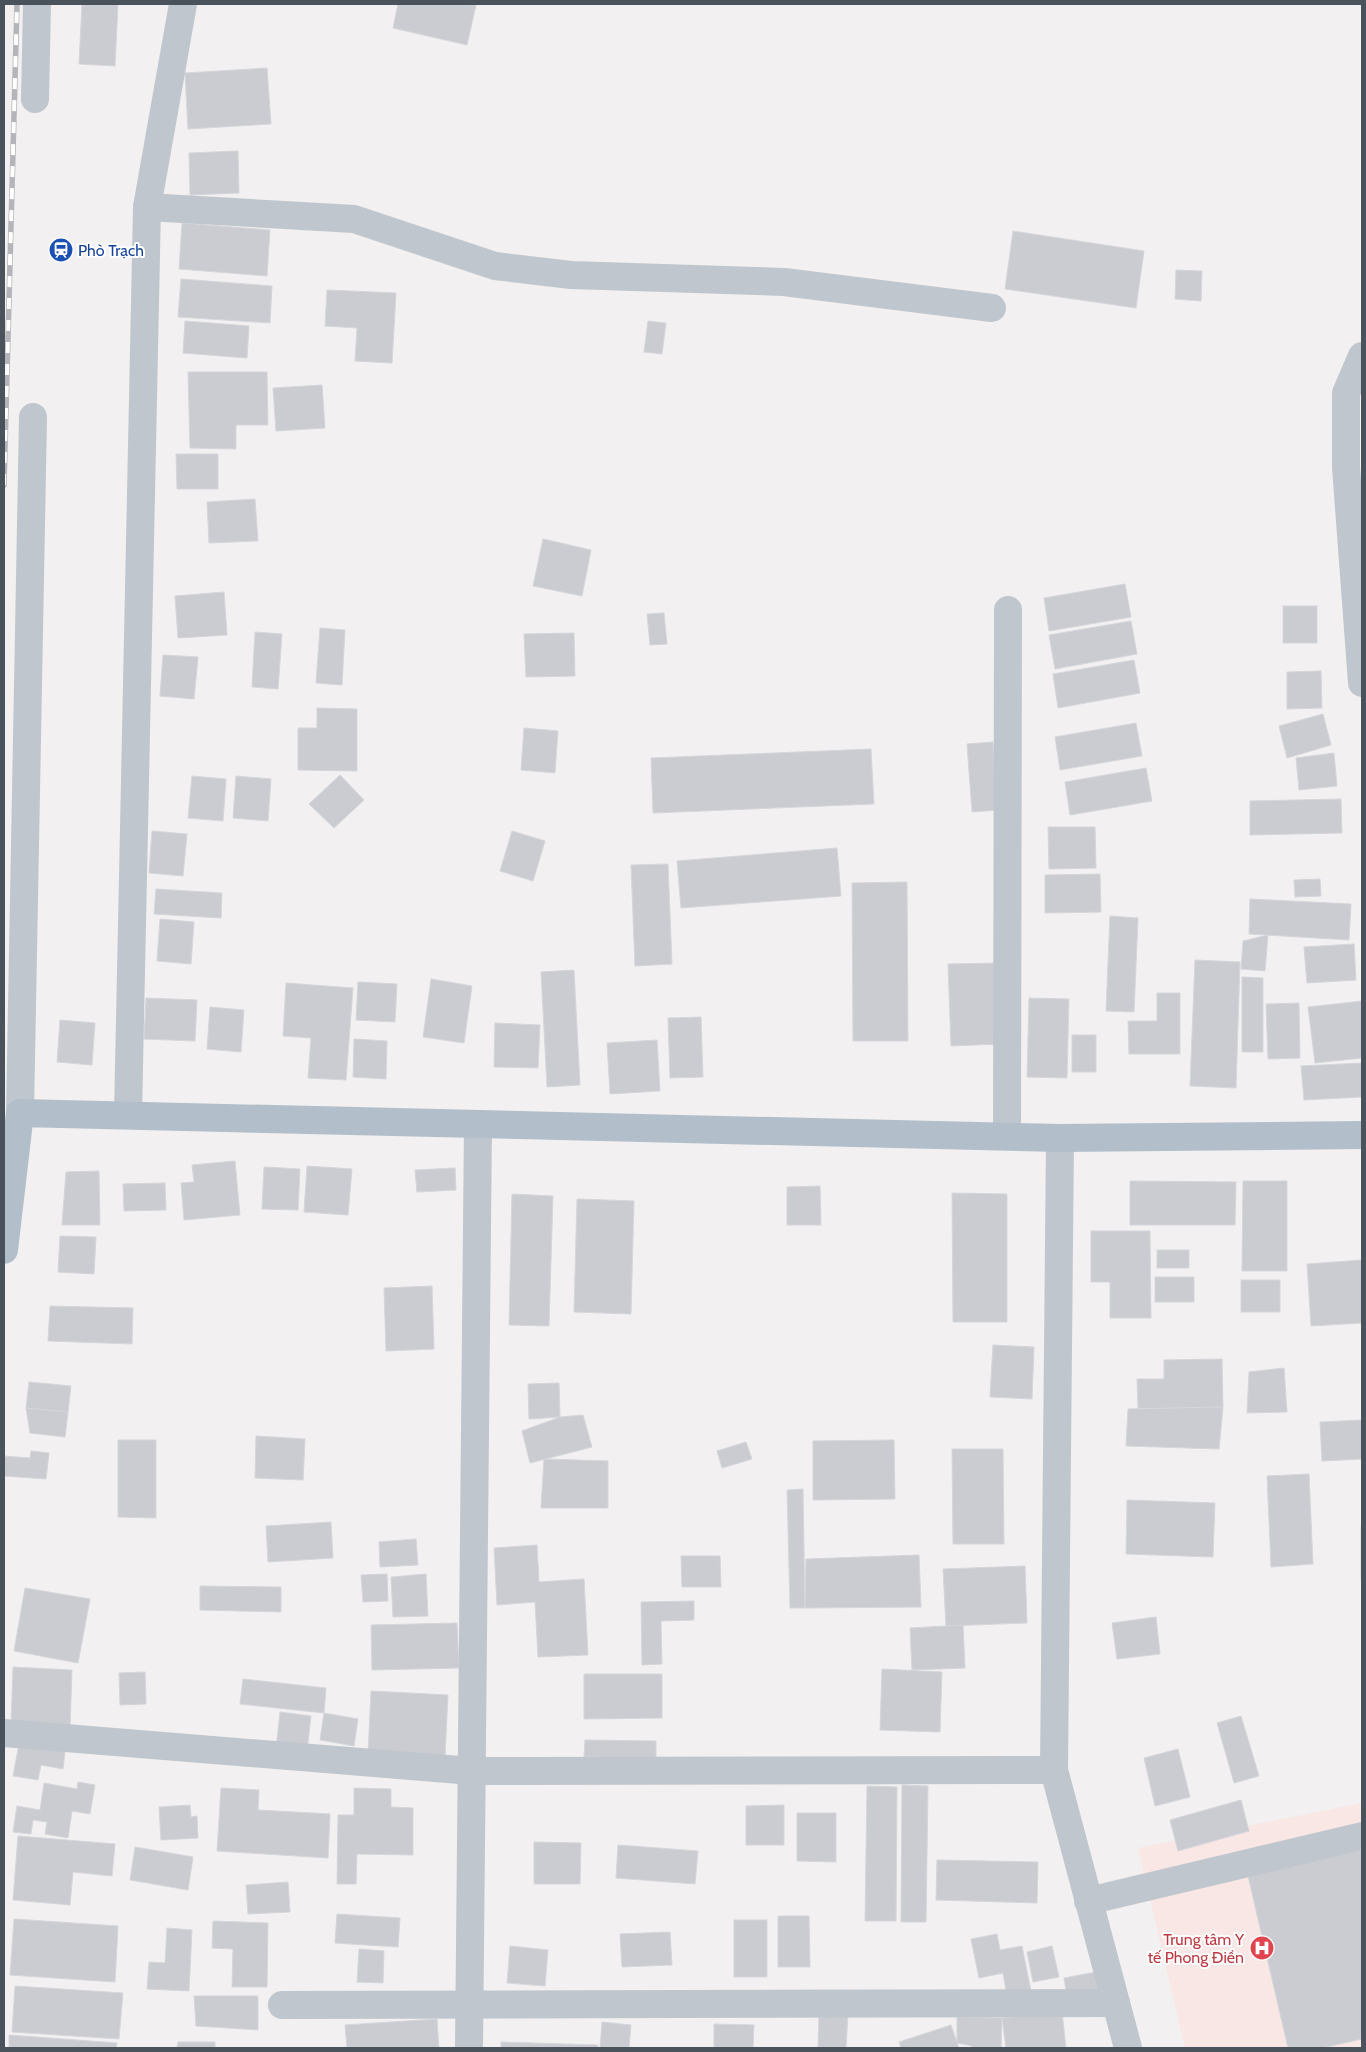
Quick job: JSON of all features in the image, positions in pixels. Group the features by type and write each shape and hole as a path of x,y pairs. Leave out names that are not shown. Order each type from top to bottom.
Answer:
{"main road":[{"path":"4,1250 20,1113 1060,1138 1362,1135"}],"street":[{"path":"35,99 37,4"},
{"path":"128,1115 147,207 166,94 184,4"},
{"path":"147,207 354,219 495,266 571,275 784,282 992,308"},
{"path":"1362,356 1346,393 1346,468 1362,683"},
{"path":"20,1113 33,417"},
{"path":"1007,1136 1008,610"},
{"path":"469,2048 478,1124"},
{"path":"1060,1138 1054,1770 1128,2048"},
{"path":"4,1733 472,1771 1054,1770"},
{"path":"1088,1901 1362,1836"},
{"path":"282,2005 1116,2003"}],"shaded area":[{"name":"Trung tâm Y tế Phong Điền","path":"1362,1803 1362,2048 1185,2048 1138,1848"}],"building":[{"path":"82,4 118,4 115,66 79,64"},
{"path":"398,4 476,5 467,45 393,28"},
{"path":"267,68 271,124 188,129 185,73"},
{"path":"238,151 239,193 190,195 189,153"},
{"path":"182,223 270,230 267,276 179,269"},
{"path":"1013,231 1144,251 1136,308 1005,289"},
{"path":"1176,270 1202,271 1201,301 1175,299"},
{"path":"181,279 272,286 270,323 178,317"},
{"path":"327,290 396,293 392,363 355,361 357,328 325,326"},
{"path":"185,321 249,326 247,358 183,353"},
{"path":"648,321 666,323 662,354 644,352"},
{"path":"188,372 267,372 268,425 236,425 236,449 190,448"},
{"path":"322,385 325,428 276,431 273,388"},
{"path":"176,454 218,454 218,489 177,489"},
{"path":"255,499 258,541 209,543 207,502"},
{"path":"543,539 591,550 582,596 533,586"},
{"path":"1125,584 1131,617 1049,631 1044,598"},
{"path":"224,592 227,635 178,638 175,596"},
{"path":"1283,606 1317,606 1317,643 1283,643"},
{"path":"664,613 667,644 650,645 647,614"},
{"path":"1131,621 1137,654 1055,669 1049,635"},
{"path":"320,628 345,630 342,685 316,683"},
{"path":"255,632 282,634 278,689 252,687"},
{"path":"574,633 575,676 526,677 524,634"},
{"path":"163,655 198,657 194,699 160,696"},
{"path":"1134,660 1140,693 1058,708 1053,674"},
{"path":"1321,671 1322,708 1287,709 1287,672"},
{"path":"317,708 357,709 357,771 298,770 298,728 317,728"},
{"path":"1323,714 1331,745 1287,758 1279,726"},
{"path":"1136,723 1142,756 1060,770 1055,737"},
{"path":"524,728 558,731 555,773 521,770"},
{"path":"993,742 997,810 972,812 967,744"},
{"path":"871,749 874,804 653,813 651,758"},
{"path":"1334,753 1337,786 1299,790 1296,758"},
{"path":"1146,768 1152,801 1070,815 1065,782"},
{"path":"340,775 364,800 334,828 309,804"},
{"path":"192,776 226,779 223,821 188,818"},
{"path":"236,776 271,779 268,821 233,818"},
{"path":"1341,799 1342,833 1250,835 1250,801"},
{"path":"1048,827 1095,827 1096,868 1049,869"},
{"path":"152,831 187,834 183,876 149,873"},
{"path":"512,831 545,841 533,881 500,871"},
{"path":"837,848 841,896 681,908 677,861"},
{"path":"668,864 672,964 635,966 631,865"},
{"path":"1100,874 1101,912 1045,913 1045,875"},
{"path":"1320,879 1321,896 1295,897 1294,880"},
{"path":"907,882 908,1041 853,1041 852,883"},
{"path":"156,889 222,893 221,918 154,914"},
{"path":"1250,899 1351,904 1349,940 1249,934"},
{"path":"1110,916 1138,918 1134,1012 1106,1011"},
{"path":"160,919 194,922 191,964 157,961"},
{"path":"1268,935 1265,971 1241,969 1243,941"},
{"path":"1354,944 1356,980 1307,983 1304,947"},
{"path":"1195,960 1240,962 1236,1088 1190,1086"},
{"path":"998,963 1001,1044 951,1046 948,964"},
{"path":"574,970 580,1085 547,1087 541,972"},
{"path":"1242,977 1263,978 1263,1052 1242,1052"},
{"path":"431,979 472,986 464,1043 423,1037"},
{"path":"358,982 397,984 395,1022 356,1020"},
{"path":"286,983 353,988 346,1080 308,1078 311,1038 283,1036"},
{"path":"1157,993 1180,993 1180,1054 1129,1054 1128,1021 1157,1021"},
{"path":"146,998 197,1000 195,1041 144,1039"},
{"path":"1029,998 1069,999 1067,1078 1027,1077"},
{"path":"1362,1001 1362,1058 1315,1063 1308,1007"},
{"path":"1299,1003 1300,1058 1268,1059 1266,1004"},
{"path":"210,1007 244,1010 241,1052 207,1049"},
{"path":"701,1017 703,1077 670,1078 668,1018"},
{"path":"60,1020 95,1023 92,1065 57,1062"},
{"path":"495,1023 540,1025 538,1068 494,1067"},
{"path":"1072,1035 1096,1035 1096,1072 1072,1072"},
{"path":"354,1039 387,1041 386,1079 353,1077"},
{"path":"657,1040 660,1091 610,1094 607,1043"},
{"path":"1362,1063 1362,1097 1304,1100 1301,1066"},
{"path":"235,1161 240,1215 184,1220 181,1183 194,1182 192,1165"},
{"path":"307,1166 352,1169 348,1215 304,1212"},
{"path":"264,1167 300,1169 298,1210 262,1209"},
{"path":"455,1168 456,1190 417,1192 415,1170"},
{"path":"99,1171 100,1225 62,1225 66,1172"},
{"path":"1130,1181 1236,1182 1235,1225 1130,1225"},
{"path":"1243,1181 1287,1181 1287,1271 1242,1271"},
{"path":"165,1183 166,1210 124,1211 123,1184"},
{"path":"820,1186 821,1225 787,1225 787,1187"},
{"path":"952,1193 1007,1194 1007,1322 953,1322"},
{"path":"512,1194 553,1196 549,1326 509,1325"},
{"path":"577,1199 634,1201 631,1314 574,1312"},
{"path":"1091,1231 1150,1231 1151,1318 1110,1318 1110,1282 1091,1282"},
{"path":"60,1236 96,1237 94,1274 58,1272"},
{"path":"1157,1250 1189,1250 1189,1268 1157,1268"},
{"path":"1362,1260 1362,1323 1311,1326 1307,1264"},
{"path":"1155,1277 1194,1277 1194,1302 1155,1302"},
{"path":"1241,1280 1280,1280 1280,1312 1241,1312"},
{"path":"432,1286 434,1349 386,1351 384,1288"},
{"path":"50,1306 133,1308 132,1344 48,1341"},
{"path":"993,1345 1034,1347 1032,1399 990,1397"},
{"path":"1222,1359 1223,1407 1138,1409 1137,1379 1164,1379 1164,1360"},
{"path":"1284,1368 1287,1412 1247,1413 1249,1372"},
{"path":"29,1382 71,1386 68,1412 26,1408"},
{"path":"559,1383 560,1417 529,1419 528,1384"},
{"path":"1223,1407 1219,1449 1126,1446 1128,1409"},
{"path":"26,1408 68,1412 65,1437 30,1433"},
{"path":"583,1415 592,1447 530,1463 522,1431 560,1417"},
{"path":"1362,1420 1362,1459 1322,1461 1320,1422"},
{"path":"256,1436 305,1439 303,1480 255,1478"},
{"path":"118,1440 156,1440 156,1518 118,1517"},
{"path":"894,1440 895,1499 813,1500 813,1441"},
{"path":"746,1442 752,1459 722,1468 717,1451"},
{"path":"952,1449 1003,1449 1004,1544 953,1544"},
{"path":"31,1451 49,1453 46,1479 4,1476 4,1456 30,1458"},
{"path":"544,1459 608,1461 608,1508 541,1508"},
{"path":"1309,1474 1313,1564 1271,1567 1267,1476"},
{"path":"803,1489 805,1608 790,1608 787,1490"},
{"path":"1127,1500 1215,1503 1213,1557 1126,1554"},
{"path":"331,1522 333,1558 268,1562 266,1526"},
{"path":"1362,1527 1362,1579 1361,1579"},
{"path":"416,1539 418,1565 380,1567 379,1542"},
{"path":"537,1545 539,1582 584,1579 588,1655 538,1657 535,1602 497,1605 494,1548"},
{"path":"919,1555 921,1607 805,1608 806,1559"},
{"path":"681,1556 720,1556 721,1587 682,1587"},
{"path":"1025,1566 1027,1623 946,1626 943,1569"},
{"path":"387,1574 388,1601 363,1602 361,1575"},
{"path":"426,1574 428,1616 393,1617 391,1577"},
{"path":"200,1586 281,1587 281,1612 200,1610"},
{"path":"25,1588 90,1599 78,1663 14,1651"},
{"path":"694,1601 694,1620 661,1621 662,1664 642,1665 641,1602"},
{"path":"1156,1617 1160,1654 1117,1659 1112,1623"},
{"path":"457,1623 459,1668 372,1670 371,1625"},
{"path":"963,1625 965,1668 912,1670 910,1628"},
{"path":"13,1667 72,1670 70,1729 11,1726"},
{"path":"882,1669 942,1672 940,1732 880,1730"},
{"path":"145,1672 146,1704 120,1705 119,1673"},
{"path":"584,1674 662,1674 662,1718 584,1719"},
{"path":"243,1679 326,1688 324,1713 240,1704"},
{"path":"371,1691 448,1695 445,1757 368,1754"},
{"path":"280,1712 311,1716 307,1751 276,1748"},
{"path":"324,1713 358,1719 354,1746 320,1740"},
{"path":"1241,1716 1259,1776 1234,1783 1217,1723"},
{"path":"585,1740 656,1741 656,1758 584,1757"},
{"path":"19,1744 65,1752 63,1769 41,1765 38,1780 13,1776"},
{"path":"1178,1749 1190,1797 1155,1806 1144,1758"},
{"path":"78,1782 95,1785 90,1814 72,1811 68,1838 45,1834 47,1822 33,1820 31,1834 13,1832 17,1806 40,1810 44,1783 77,1789"},
{"path":"902,1785 928,1786 926,1922 901,1922"},
{"path":"867,1786 897,1787 896,1921 865,1921"},
{"path":"221,1788 259,1790 258,1810 330,1814 328,1858 217,1851"},
{"path":"354,1788 391,1789 391,1807 413,1808 413,1855 357,1854 356,1884 337,1884 338,1815 354,1815"},
{"path":"1241,1800 1249,1831 1178,1851 1170,1820"},
{"path":"190,1805 191,1817 197,1816 198,1838 161,1840 159,1807"},
{"path":"784,1805 784,1845 746,1845 746,1806"},
{"path":"797,1813 836,1813 836,1862 797,1861"},
{"path":"18,1836 115,1844 112,1876 73,1872 70,1905 13,1900"},
{"path":"534,1842 581,1843 580,1884 534,1884"},
{"path":"618,1845 698,1851 695,1884 616,1878"},
{"path":"135,1847 193,1857 188,1890 130,1880"},
{"path":"1362,1850 1362,2039 1322,2048 1288,2048 1248,1876"},
{"path":"937,1860 1038,1862 1037,1903 936,1900"},
{"path":"288,1882 290,1912 248,1914 246,1885"},
{"path":"337,1914 400,1918 398,1947 335,1943"},
{"path":"778,1916 809,1916 810,1967 778,1967"},
{"path":"14,1919 118,1926 115,1982 10,1975"},
{"path":"734,1920 767,1920 767,1977 734,1977"},
{"path":"213,1921 268,1923 267,1987 232,1987 233,1949 212,1948"},
{"path":"167,1928 192,1930 189,1991 147,1989 149,1962 165,1963"},
{"path":"670,1932 672,1965 622,1967 620,1934"},
{"path":"997,1934 1000,1950 1022,1946 1031,1991 1007,1996 1003,1973 979,1978 971,1939"},
{"path":"510,1946 548,1950 545,1986 507,1983"},
{"path":"1052,1946 1059,1977 1033,1982 1027,1952"},
{"path":"359,1949 384,1951 383,1983 357,1982"},
{"path":"1096,1972 1099,1990 1067,1996 1064,1978"},
{"path":"15,1986 123,1993 119,2039 12,2032"},
{"path":"194,1996 258,1996 258,2030 196,2026"},
{"path":"1062,2011 1066,2048 1006,2048 1002,2018"},
{"path":"819,2013 848,2014 846,2048 818,2048"},
{"path":"957,2017 1002,2018 1001,2048 972,2048 972,2046 957,2043"},
{"path":"437,2019 439,2048 347,2048 345,2025"},
{"path":"602,2022 631,2025 629,2048 600,2048"},
{"path":"714,2024 754,2025 753,2048 714,2048"},
{"path":"951,2025 959,2048 901,2048 899,2042"},
{"path":"9,2035 117,2043 116,2048 9,2048"},
{"path":"178,2042 215,2042 215,2048 177,2048"},
{"path":"501,2042 598,2045 597,2048 501,2048"}],"railway":[{"path":"4,485 17,4"}],"place":[{"name":"Phò Trạch","path":"61,250"},
{"name":"Trung tâm Y tế Phong Điền","path":"1262,1948"}]}
